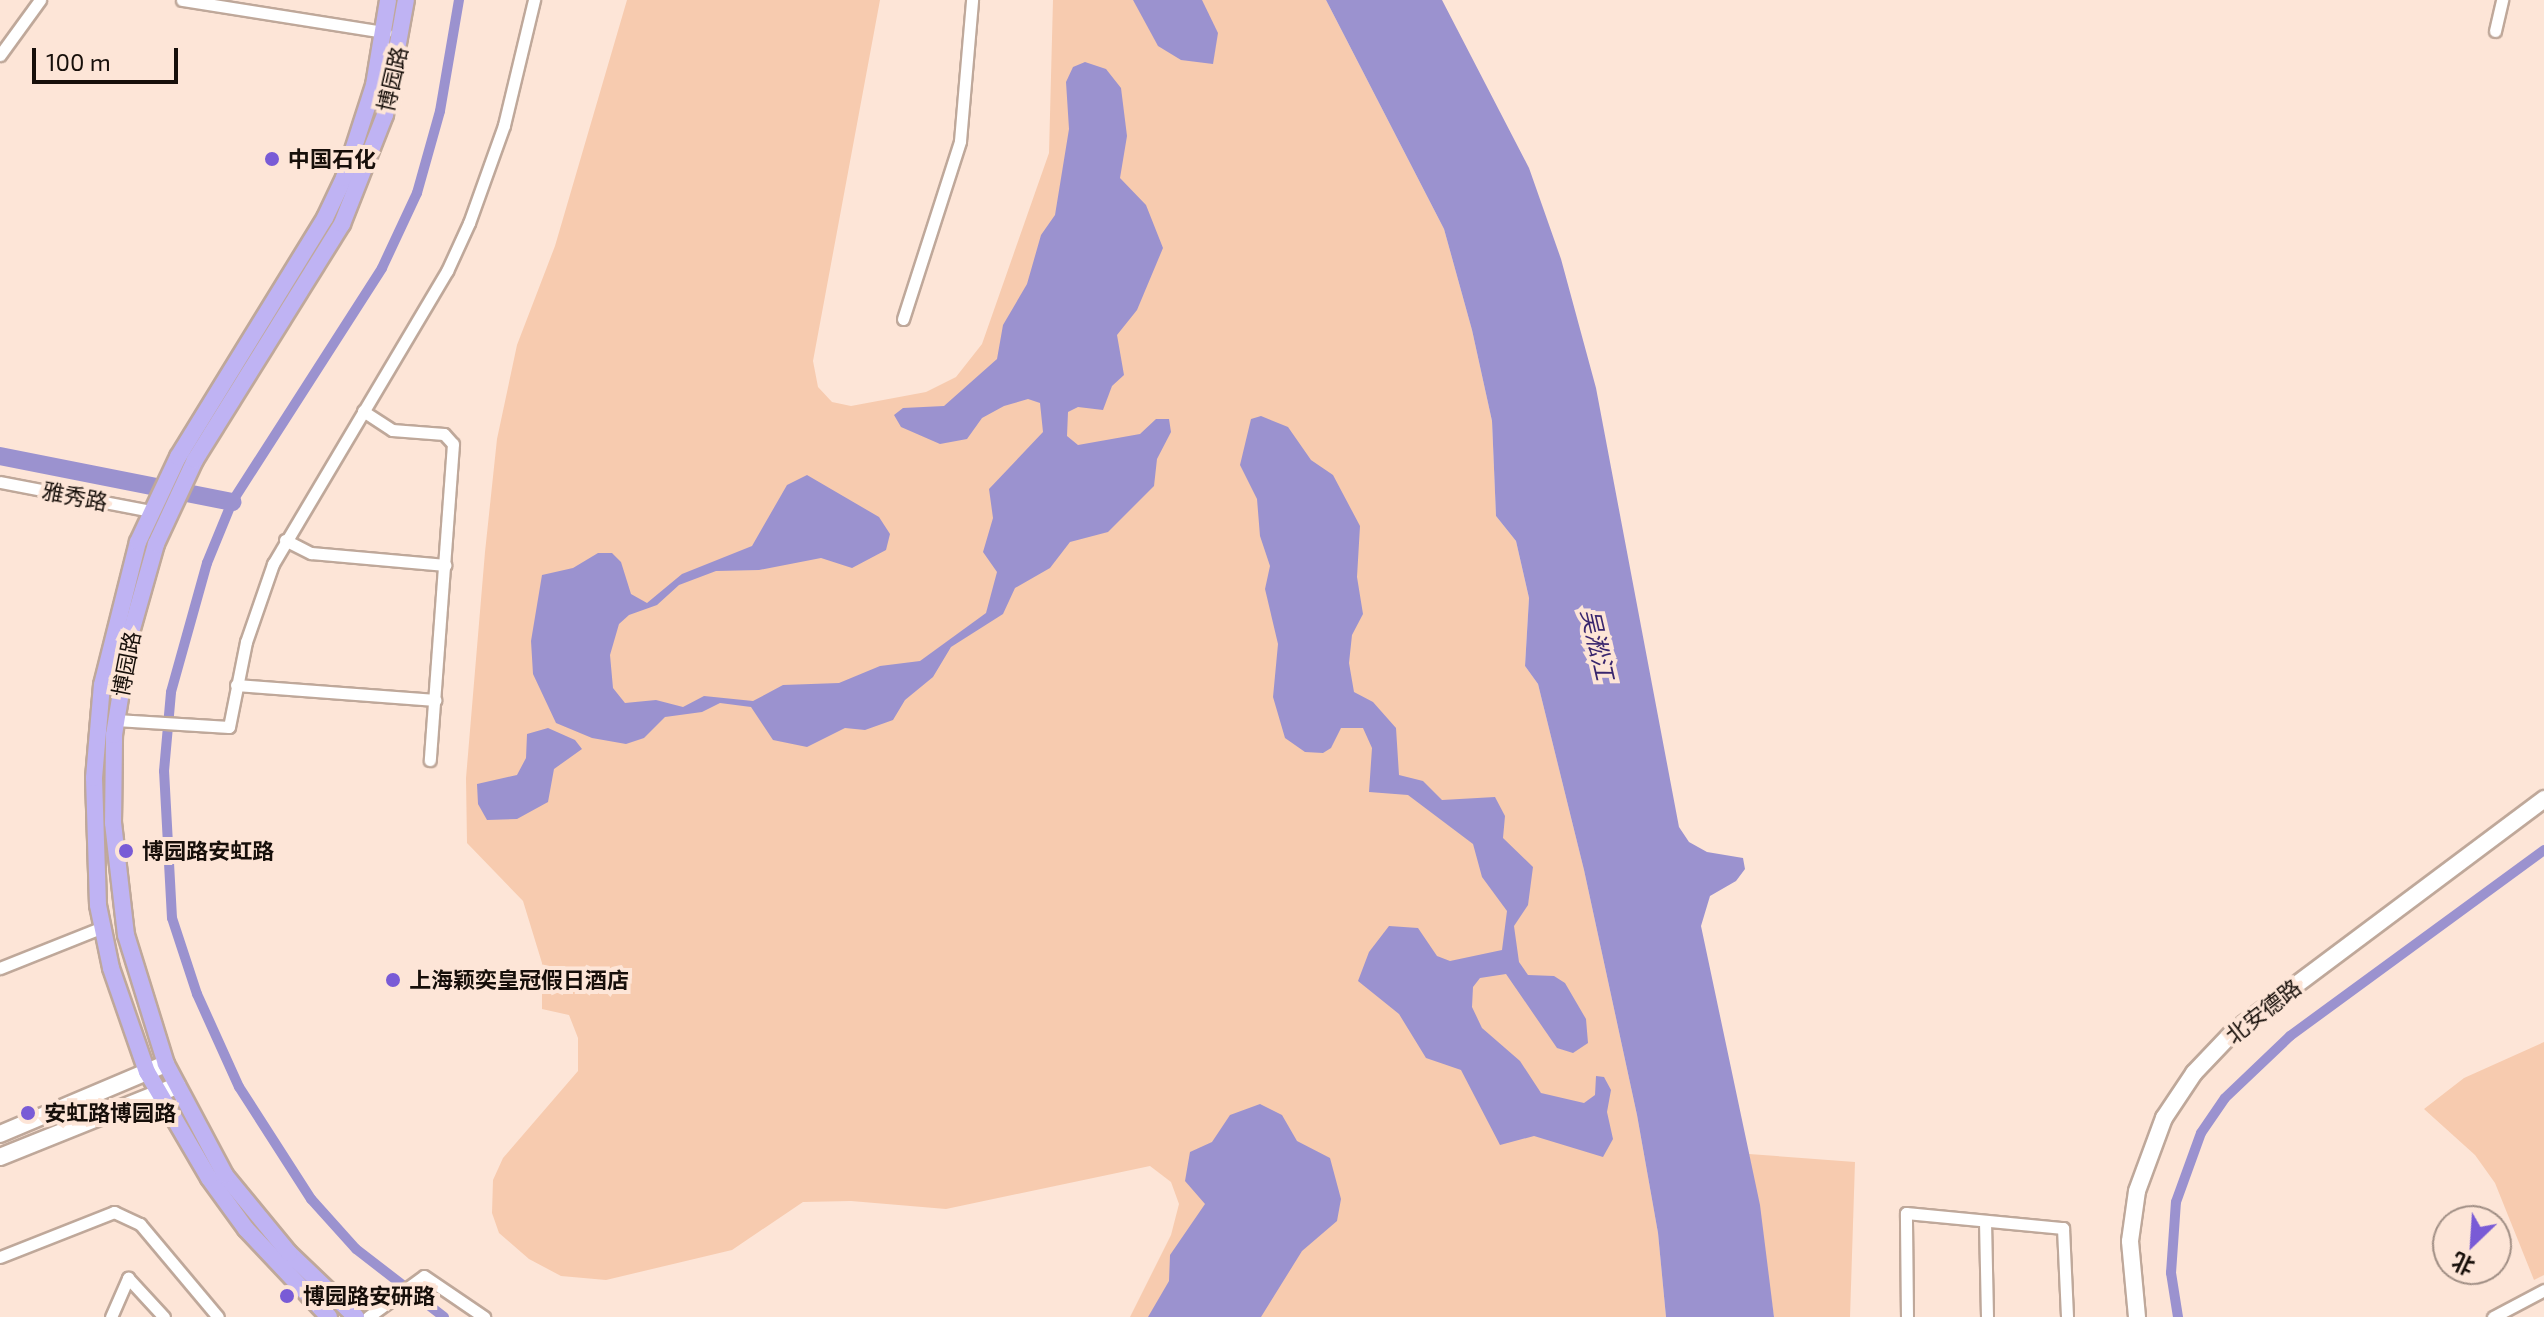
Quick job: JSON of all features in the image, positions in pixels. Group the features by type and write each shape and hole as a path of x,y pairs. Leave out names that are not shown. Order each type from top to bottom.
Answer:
{"main road":[{"name":"博园路","path":"329,1317 246,1229 157,1094 111,968 103,927 94,820 102,685 127,573 150,511 178,457 325,218 363,125 385,32 388,0"},
{"name":"博园路","path":"356,1317 289,1253 225,1175 166,1064 139,990 120,897 113,823 116,720 146,576 169,513 195,460 342,224 385,115 406,0"}],"street":[{"path":"0,55 40,0"},
{"path":"182,0 385,32"},
{"path":"116,720 229,727 236,685 263,590 285,540 447,271 469,223 504,125 534,0"},
{"path":"903,319 960,141 972,0"},
{"path":"2495,31 2502,0"},
{"path":"363,411 392,430 444,434 453,444 430,760"},
{"name":"雅秀路","path":"0,482 150,511"},
{"path":"285,540 311,553 445,565"},
{"path":"236,685 435,700"},
{"name":"北安德路","path":"2137,1317 2130,1241 2137,1191 2158,1131 2194,1073 2233,1032 2544,799"},
{"path":"0,968 103,927"},
{"path":"0,1134 166,1064"},
{"path":"0,1157 177,1086"},
{"path":"0,1257 114,1212 140,1224 218,1317"},
{"path":"1907,1317 1906,1213 2063,1228 2067,1317"},
{"path":"1985,1221 1987,1317"},
{"path":"368,1317 424,1276 484,1317"},
{"path":"111,1317 128,1278 164,1317"},
{"path":"2493,1317 2544,1290"}],"shaded area":[{"path":"627,0 880,0 813,361 818,387 832,402 851,406 926,392 956,377 982,344 1049,153 1053,0 1326,0 1444,229 1472,330 1492,421 1496,516 1516,541 1529,598 1525,666 1538,684 1584,870 1637,1115 1658,1233 1666,1317 1130,1317 1171,1235 1179,1204 1171,1182 1150,1166 946,1209 851,1201 803,1202 732,1250 606,1280 561,1276 529,1259 499,1233 492,1213 493,1180 503,1158 578,1071 578,1038 569,1015 542,1009 542,963 523,901 467,843 466,778 485,552 497,439 517,345 555,246"},
{"path":"2544,1042 2544,1275 2534,1280 2512,1225 2512,1205 2504,1205 2495,1183 2475,1155 2424,1109 2464,1078"},
{"path":"1749,1154 1855,1162 1850,1317 1774,1317"}],"water":[{"path":"1133,0 1202,0 1218,33 1213,64 1181,60 1158,46"},
{"name":"吴淞江","path":"1326,0 1442,0 1529,168 1561,259 1596,388 1679,827 1689,842 1707,852 1743,858 1745,869 1736,881 1710,896 1701,926 1760,1205 1774,1317 1666,1317 1658,1233 1637,1115 1584,870 1538,684 1525,666 1529,598 1516,541 1496,516 1492,421 1472,330 1444,229"},
{"path":"1085,62 1106,69 1121,88 1127,136 1120,178 1146,205 1163,248 1137,310 1117,335 1124,375 1112,386 1103,410 1078,407 1068,412 1067,436 1078,445 1140,434 1156,419 1169,419 1171,432 1157,459 1154,486 1108,532 1070,542 1050,568 1015,588 1003,614 951,647 933,677 905,700 893,720 865,730 845,728 807,747 773,740 751,707 720,703 702,712 665,717 644,738 626,744 592,738 556,723 533,674 531,641 542,575 573,568 598,553 612,553 621,562 631,594 647,603 682,574 752,546 787,485 807,475 879,517 890,534 886,550 852,568 821,558 759,570 716,571 679,585 657,605 629,615 619,624 610,655 613,688 625,703 656,700 683,707 704,696 753,701 783,685 839,683 880,666 920,661 986,613 997,572 983,552 993,518 989,489 1043,432 1040,403 1028,399 1004,406 982,418 967,439 940,444 901,427 894,415 903,408 944,406 997,359 1003,325 1027,284 1041,235 1055,215 1069,129 1066,82 1073,67"},
{"path":"1261,416 1288,427 1311,460 1333,475 1360,526 1357,577 1363,614 1352,635 1349,663 1354,692 1373,702 1396,728 1399,775 1423,781 1442,800 1495,797 1505,816 1503,838 1533,867 1528,905 1514,926 1519,962 1528,975 1554,976 1565,983 1586,1019 1588,1043 1573,1053 1557,1048 1506,974 1480,978 1473,987 1472,1007 1482,1028 1520,1061 1541,1093 1584,1103 1595,1095 1596,1076 1604,1077 1611,1090 1607,1112 1613,1139 1603,1157 1534,1136 1500,1145 1461,1070 1426,1058 1399,1014 1358,981 1369,952 1389,926 1418,928 1437,956 1450,961 1502,950 1507,911 1482,877 1473,844 1408,795 1369,792 1372,748 1363,728 1341,728 1331,748 1323,753 1305,752 1285,738 1273,697 1278,644 1265,589 1270,566 1260,536 1257,499 1240,465 1251,419"},
{"path":"548,728 575,740 582,749 554,769 548,802 517,819 487,820 478,804 477,784 517,775 526,758 527,734"},
{"path":"1260,1104 1282,1115 1297,1141 1330,1158 1341,1199 1337,1221 1302,1251 1261,1317 1148,1317 1169,1281 1170,1255 1205,1204 1185,1181 1190,1152 1212,1142 1230,1115"}],"waterway":[{"path":"444,1317 356,1249 311,1199 239,1087 197,994 172,918 164,771 171,692 207,563 232,502 382,268 417,193 440,111 459,0"},
{"path":"0,456 232,502"},
{"path":"2178,1317 2171,1273 2176,1202 2201,1133 2225,1098 2290,1036 2544,850"}],"place":[{"name":"中国石化","path":"272,159"},
{"name":"博园路安虹路","path":"126,851"},
{"name":"上海颖奕皇冠假日酒店","path":"393,980"},
{"name":"安虹路博园路","path":"28,1113"},
{"name":"博园路安研路","path":"287,1296"}]}
